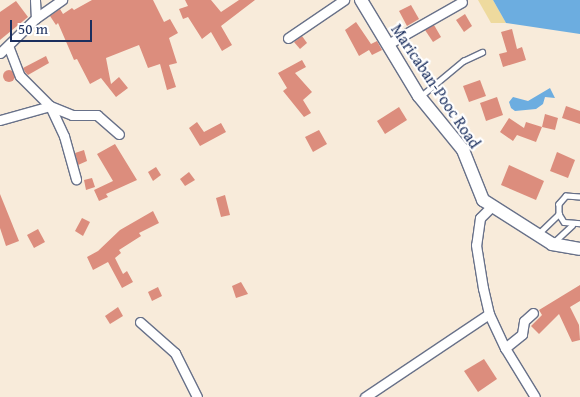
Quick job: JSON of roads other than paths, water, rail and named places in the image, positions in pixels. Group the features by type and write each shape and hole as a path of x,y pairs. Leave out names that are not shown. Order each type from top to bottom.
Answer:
{"street":[{"path":"35,0 36,18"},
{"path":"0,53 9,48 36,18 62,0"},
{"path":"288,38 344,0"},
{"name":"Maricaban-Pooc Road","path":"361,0 420,96 463,150 476,188 483,200 552,244 580,249"},
{"path":"388,44 462,2"},
{"path":"9,48 20,76 50,106 64,136 76,179"},
{"path":"0,120 50,106 72,115 97,115 119,134"},
{"path":"492,206 480,218 476,245 489,314 505,348 535,397"},
{"path":"505,348 522,334 524,321 533,313"},
{"path":"365,397 489,314"},
{"path":"140,322 176,353 197,397"}],"lane":[{"path":"420,96 463,61 482,52"},
{"path":"580,197 566,196 559,204 559,214 564,222 572,225 580,224"},
{"path":"537,236 559,214"},
{"path":"552,244 572,225"}],"water":[{"path":"493,0 580,0 580,34 506,23"},
{"path":"550,88 555,98 545,97 543,104 536,109 515,111 511,108 509,102 513,97 528,101"}]}
